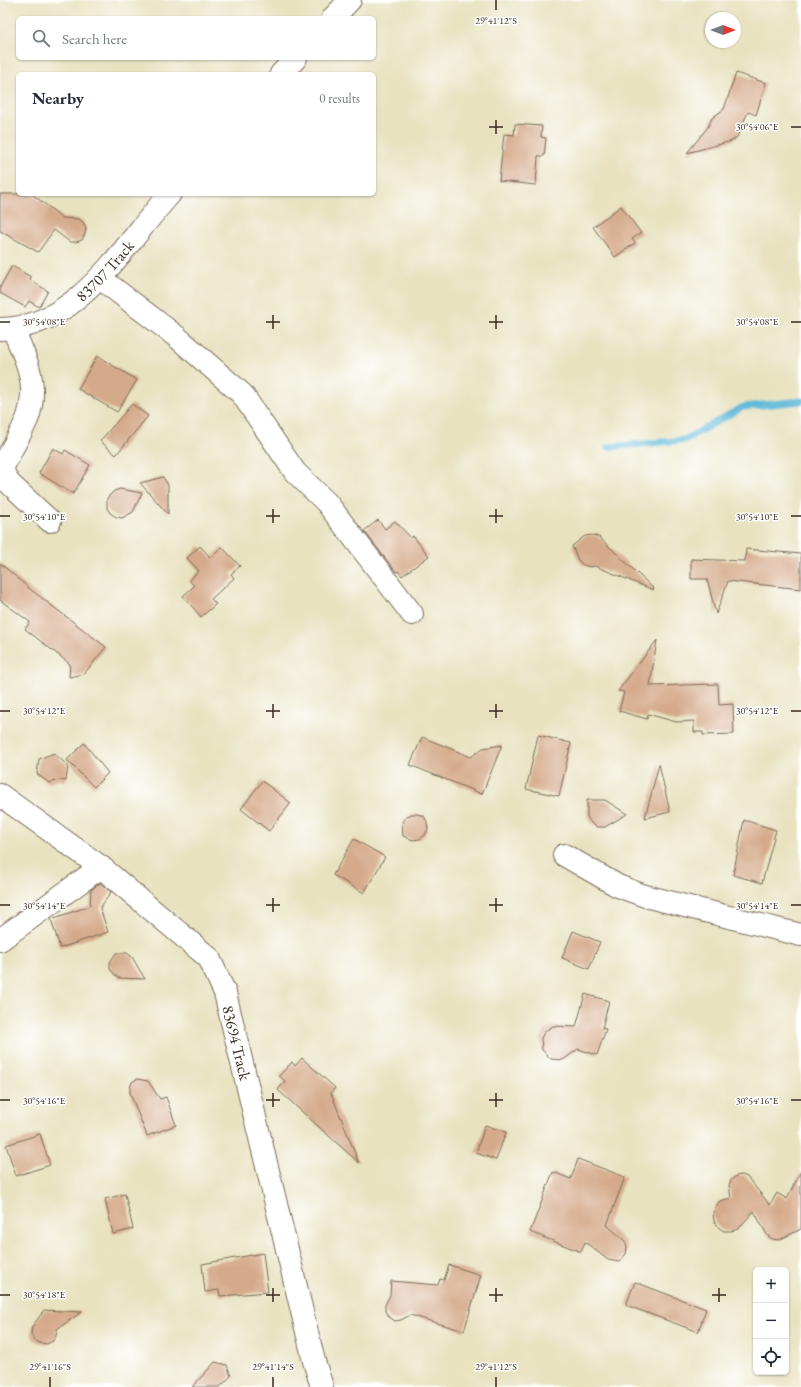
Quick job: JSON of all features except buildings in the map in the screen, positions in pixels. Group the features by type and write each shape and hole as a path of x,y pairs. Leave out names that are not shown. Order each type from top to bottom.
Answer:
{"street":[{"path":"335,16 350,0"},
{"path":"283,72 294,60"},
{"name":"83707 Track","path":"6,329 33,324 48,317 80,297 100,278 168,196"},
{"path":"100,278 177,337 242,394 295,472 327,503 412,614"},
{"path":"6,329 29,365 33,393 27,418 7,455 2,470 9,483 50,521"},
{"name":"83694 Track","path":"0,795 101,867 209,958 225,993 314,1361 322,1387"},
{"path":"564,855 618,886 645,896 801,935"},
{"path":"0,940 101,867"}],"waterway":[{"path":"609,447 684,440 743,407 801,401"}]}
